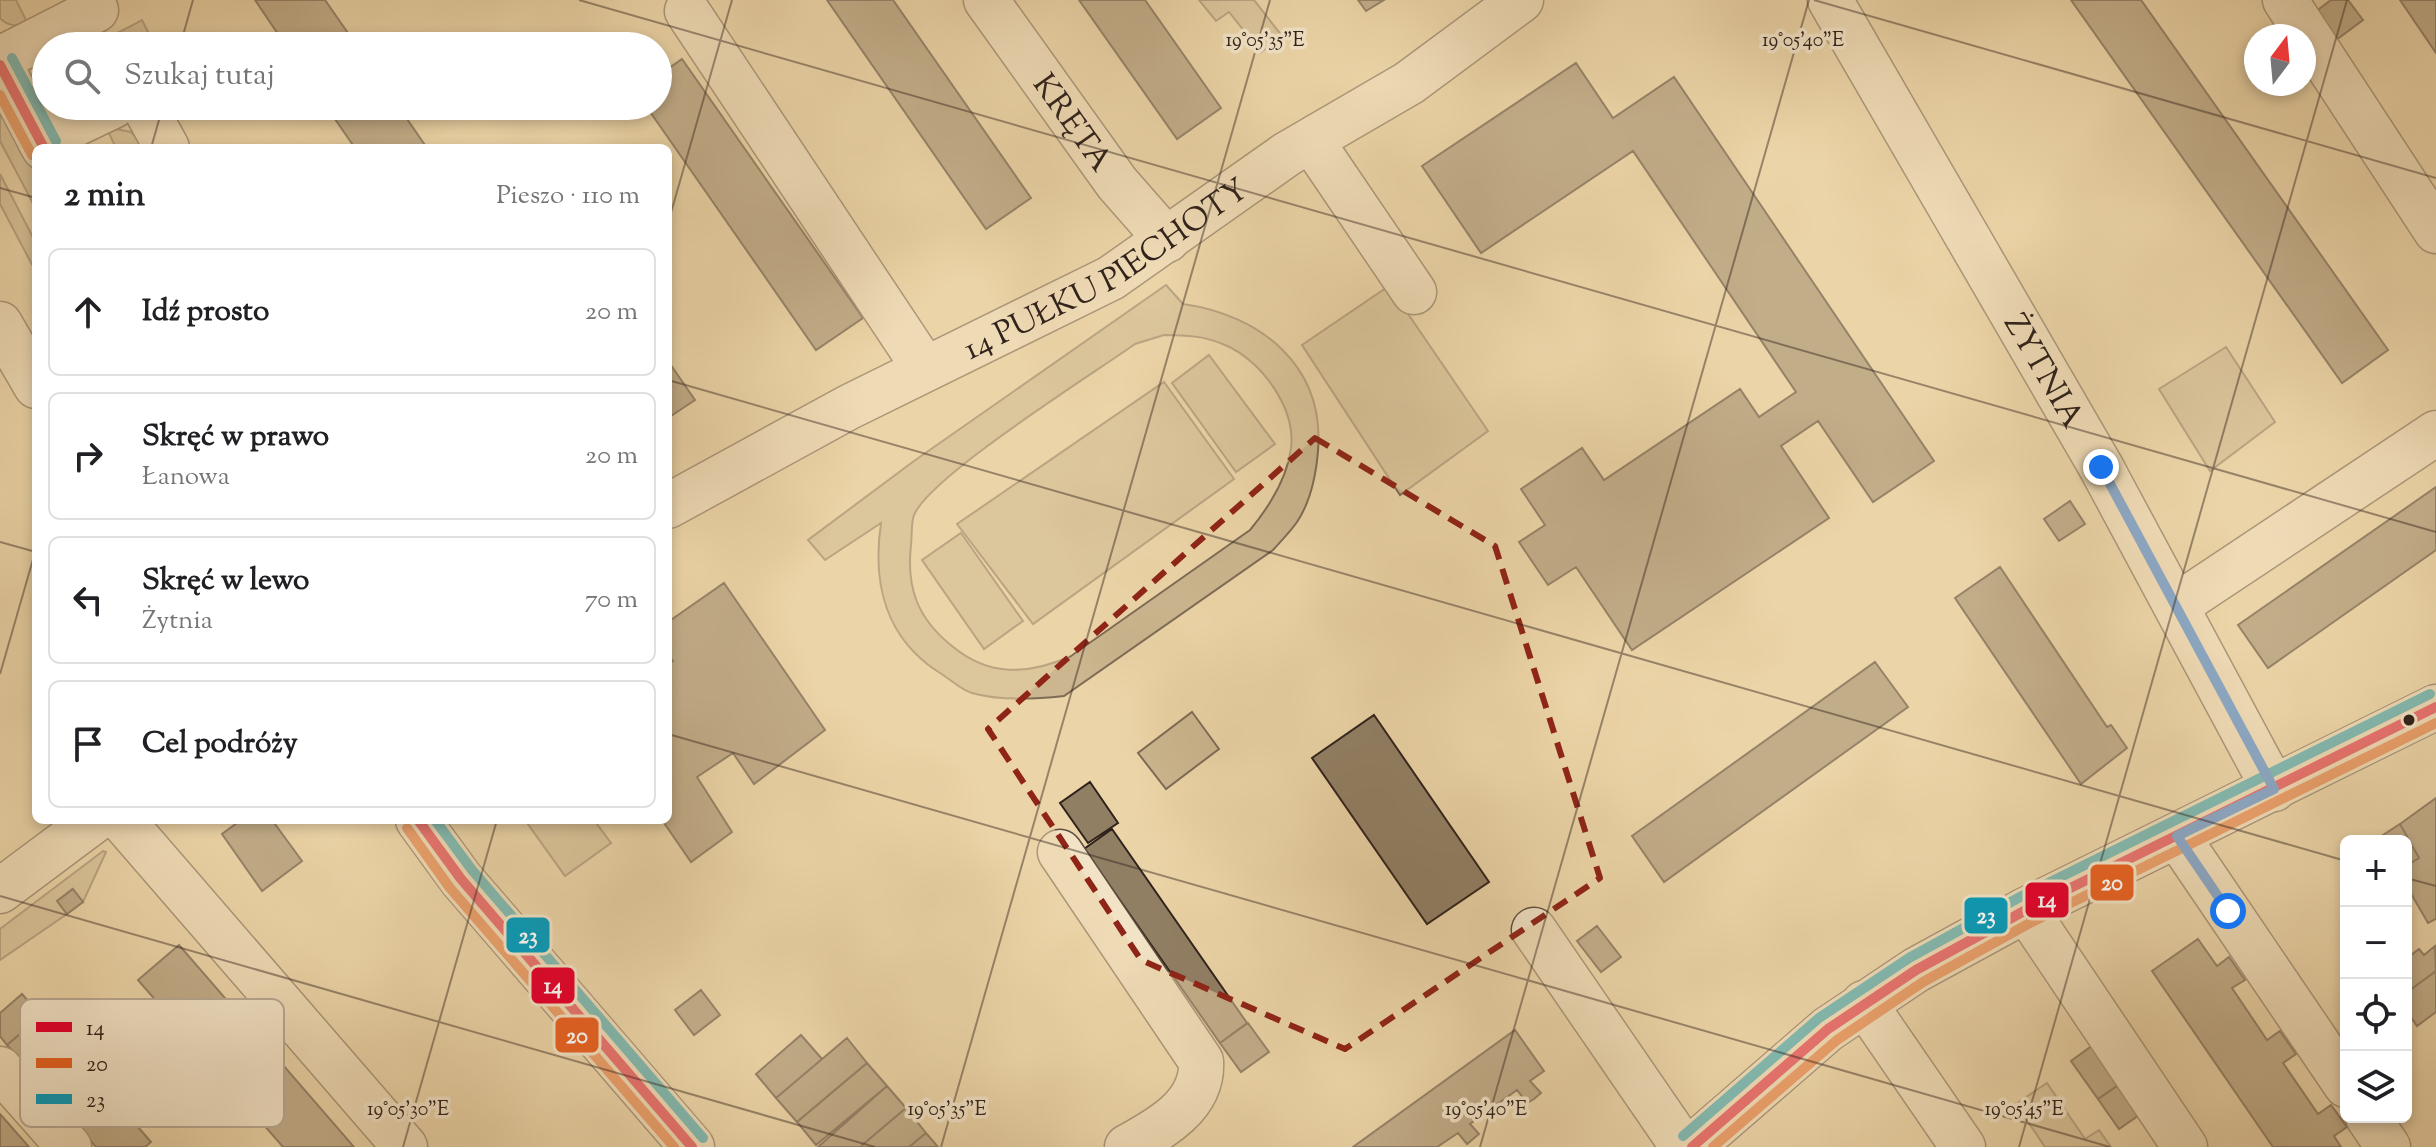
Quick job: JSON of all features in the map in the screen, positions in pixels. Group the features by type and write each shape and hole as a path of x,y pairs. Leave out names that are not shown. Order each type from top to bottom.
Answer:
{"street":[{"path":"55,32 96,10 91,0"},
{"name":"KRĘTA","path":"986,0 1117,183 1167,240"},
{"name":"ŻYTNIA","path":"1830,0 2101,467 2274,789"},
{"path":"2285,0 2436,231"},
{"name":"14 PUŁKU PIECHOTY","path":"672,504 925,369 1111,278 1318,136 1409,83 1492,8"},
{"path":"687,11 925,369"},
{"path":"32,45 0,62 42,144 87,120"},
{"path":"152,120 165,144"},
{"path":"1318,136 1321,155 1414,292"},
{"path":"0,324 32,379"},
{"path":"2176,606 2436,433"},
{"path":"1692,1147 1864,1003 2026,910 2436,707"},
{"path":"0,891 90,824"},
{"path":"125,824 277,999"},
{"path":"421,824 461,879 692,1147"},
{"path":"2177,836 2340,1076"},
{"path":"1060,852 1201,1061 1202,1073 1195,1092 1180,1113 1155,1132 1127,1147"},
{"path":"2026,910 2185,1147"},
{"path":"1534,930 1683,1147"},
{"path":"1864,1003 1963,1147"},
{"path":"284,1007 405,1147"},
{"path":"0,1069 20,1092"},
{"path":"2372,1123 2388,1147"},
{"path":"51,1127 69,1147"}],"highlighted area":[{"path":"1315,438 1495,546 1600,878 1345,1049 1141,960 988,729"}],"shaded area":[{"path":"0,0 16,0 28,24 13,25 3,21 0,18"},
{"path":"1199,0 1254,0 1282,36 1261,52 1229,12 1216,21"},
{"path":"142,20 148,32 119,32"},
{"path":"0,104 32,165 32,201 0,141"},
{"path":"106,127 131,132 142,144 114,144"},
{"path":"0,174 32,235 32,264 0,204"},
{"path":"1166,285 1183,304 1238,320 1262,333 1282,350 1299,370 1311,394 1317,421 1318,451 1309,497 1297,522 1273,550 1064,696 983,696 960,687 922,659 895,627 887,608 879,567 881,523 825,560 808,540 914,461","holes":["1164,335 1203,338 1225,345 1251,362 1273,387 1288,417 1291,448 1286,471 1270,502 1250,530 1071,656 1039,667 1009,670 995,668 966,656 940,636 917,602 910,561 914,515 926,498 949,476 1015,426 1135,344"]},
{"path":"1389,286 1488,431 1400,495 1302,345"},
{"path":"2226,347 2275,422 2210,471 2159,389"},
{"path":"1209,355 1275,444 1236,472 1172,383"},
{"path":"1164,382 1234,479 1033,624 957,524"},
{"path":"961,533 1023,621 984,649 922,560"},
{"path":"1192,712 1219,749 1166,789 1138,753"},
{"path":"528,824 597,824 611,843 565,876"},
{"path":"103,851 106,852 83,902 72,889 58,901 67,914 0,960 0,929"},
{"path":"2047,1083 2085,1139 2099,1130 2111,1147 2045,1147 2016,1104"}],"building":[{"path":"255,0 325,0 347,32 277,32"},
{"path":"827,0 893,0 1031,198 986,229"},
{"path":"1079,0 1145,0 1221,108 1177,139"},
{"path":"1358,0 1384,0 1366,11"},
{"path":"2071,0 2141,0 2388,350 2342,383"},
{"path":"2331,0 2348,0 2363,20 2336,40 2315,12"},
{"path":"2400,0 2436,0 2436,53"},
{"path":"682,59 863,318 816,350 656,120 672,120 672,66"},
{"path":"1576,63 1613,118 1674,77 1934,461 1873,502 1818,421 1781,446 1829,518 1632,650 1576,567 1548,585 1519,542 1545,525 1521,489 1582,448 1604,480 1740,389 1759,417 1796,392 1633,151 1481,253 1422,166"},
{"path":"336,120 408,120 424,144 352,144"},
{"path":"672,367 695,400 672,415"},
{"path":"2436,487 2436,550 2268,668 2238,625"},
{"path":"2070,501 2085,524 2059,541 2044,519"},
{"path":"2000,567 2107,727 2111,725 2127,748 2081,784 1955,598"},
{"path":"724,583 825,730 754,784 733,753 697,777 732,832 691,862 665,824 672,824 672,619"},
{"path":"1875,662 1908,707 1664,882 1632,836"},
{"path":"1374,715 1489,882 1427,924 1312,758"},
{"path":"1090,782 1118,823 1088,843 1060,803"},
{"path":"2436,798 2436,919 2428,923 2412,895 2412,862 2419,858 2412,845 2412,835 2406,835 2400,824"},
{"path":"236,824 275,824 302,861 262,891 222,834"},
{"path":"2400,824 2406,835 2383,835"},
{"path":"1112,829 1247,1023 1220,1043 1084,849"},
{"path":"2412,845 2419,858 2412,862"},
{"path":"73,889 83,902 67,914 57,901"},
{"path":"1597,926 1621,957 1601,972 1577,941"},
{"path":"2198,939 2217,966 2229,957 2245,980 2232,988 2267,1040 2280,1031 2296,1054 2283,1063 2318,1114 2331,1105 2340,1117 2340,1123 2347,1127 2334,1136 2341,1147 2273,1147 2152,971"},
{"path":"179,945 226,999 154,999 138,980"},
{"path":"2435,946 2436,971 2412,989 2412,954 2419,949 2424,955"},
{"path":"2436,971 2436,1012 2417,1026 2412,1019 2412,989"},
{"path":"701,990 720,1015 694,1035 675,1010"},
{"path":"22,994 26,999 20,999 20,1034 7,1045 0,1036 0,1013"},
{"path":"1248,1023 1269,1052 1241,1072 1220,1043"},
{"path":"1515,1030 1544,1071 1530,1081 1541,1093 1534,1099 1527,1103 1517,1090 1470,1124 1479,1134 1467,1144 1458,1133 1437,1147 1353,1147"},
{"path":"20,1034 20,1059 7,1045"},
{"path":"801,1035 822,1059 776,1098 756,1074"},
{"path":"847,1038 867,1063 797,1122 776,1098"},
{"path":"2100,1040 2127,1079 2098,1099 2071,1061"},
{"path":"867,1063 887,1086 816,1145 797,1122"},
{"path":"284,1066 354,1147 283,1147 266,1127 284,1127"},
{"path":"2127,1079 2148,1109 2119,1129 2098,1099"},
{"path":"887,1086 906,1108 860,1147 818,1147"},
{"path":"906,1108 926,1133 909,1147 860,1147"},
{"path":"0,1114 29,1147 0,1147"},
{"path":"79,1127 138,1127 151,1142 145,1147 96,1147"},
{"path":"926,1133 938,1147 909,1147"}],"transit line":[{"name":"23","path":"12,58 32,96"},
{"name":"14","path":"0,65 42,144"},
{"name":"20","path":"0,95 32,155"},
{"name":"23","path":"45,120 56,141"},
{"name":"23","path":"1683,1136 1819,1018 1909,958 2020,897 2430,694"},
{"name":"14","path":"1692,1147 1828,1029 1916,970 2026,910 2436,707"},
{"name":"20","path":"1713,1147 1837,1040 1923,982 2032,922 2436,723"},
{"name":"14","path":"421,824 461,879 692,1147"},
{"name":"23","path":"438,824 472,870 703,1138"},
{"name":"20","path":"407,828 450,888 674,1147"}],"route":[{"path":"2101,467 2274,789 2177,836 2228,911"}]}
